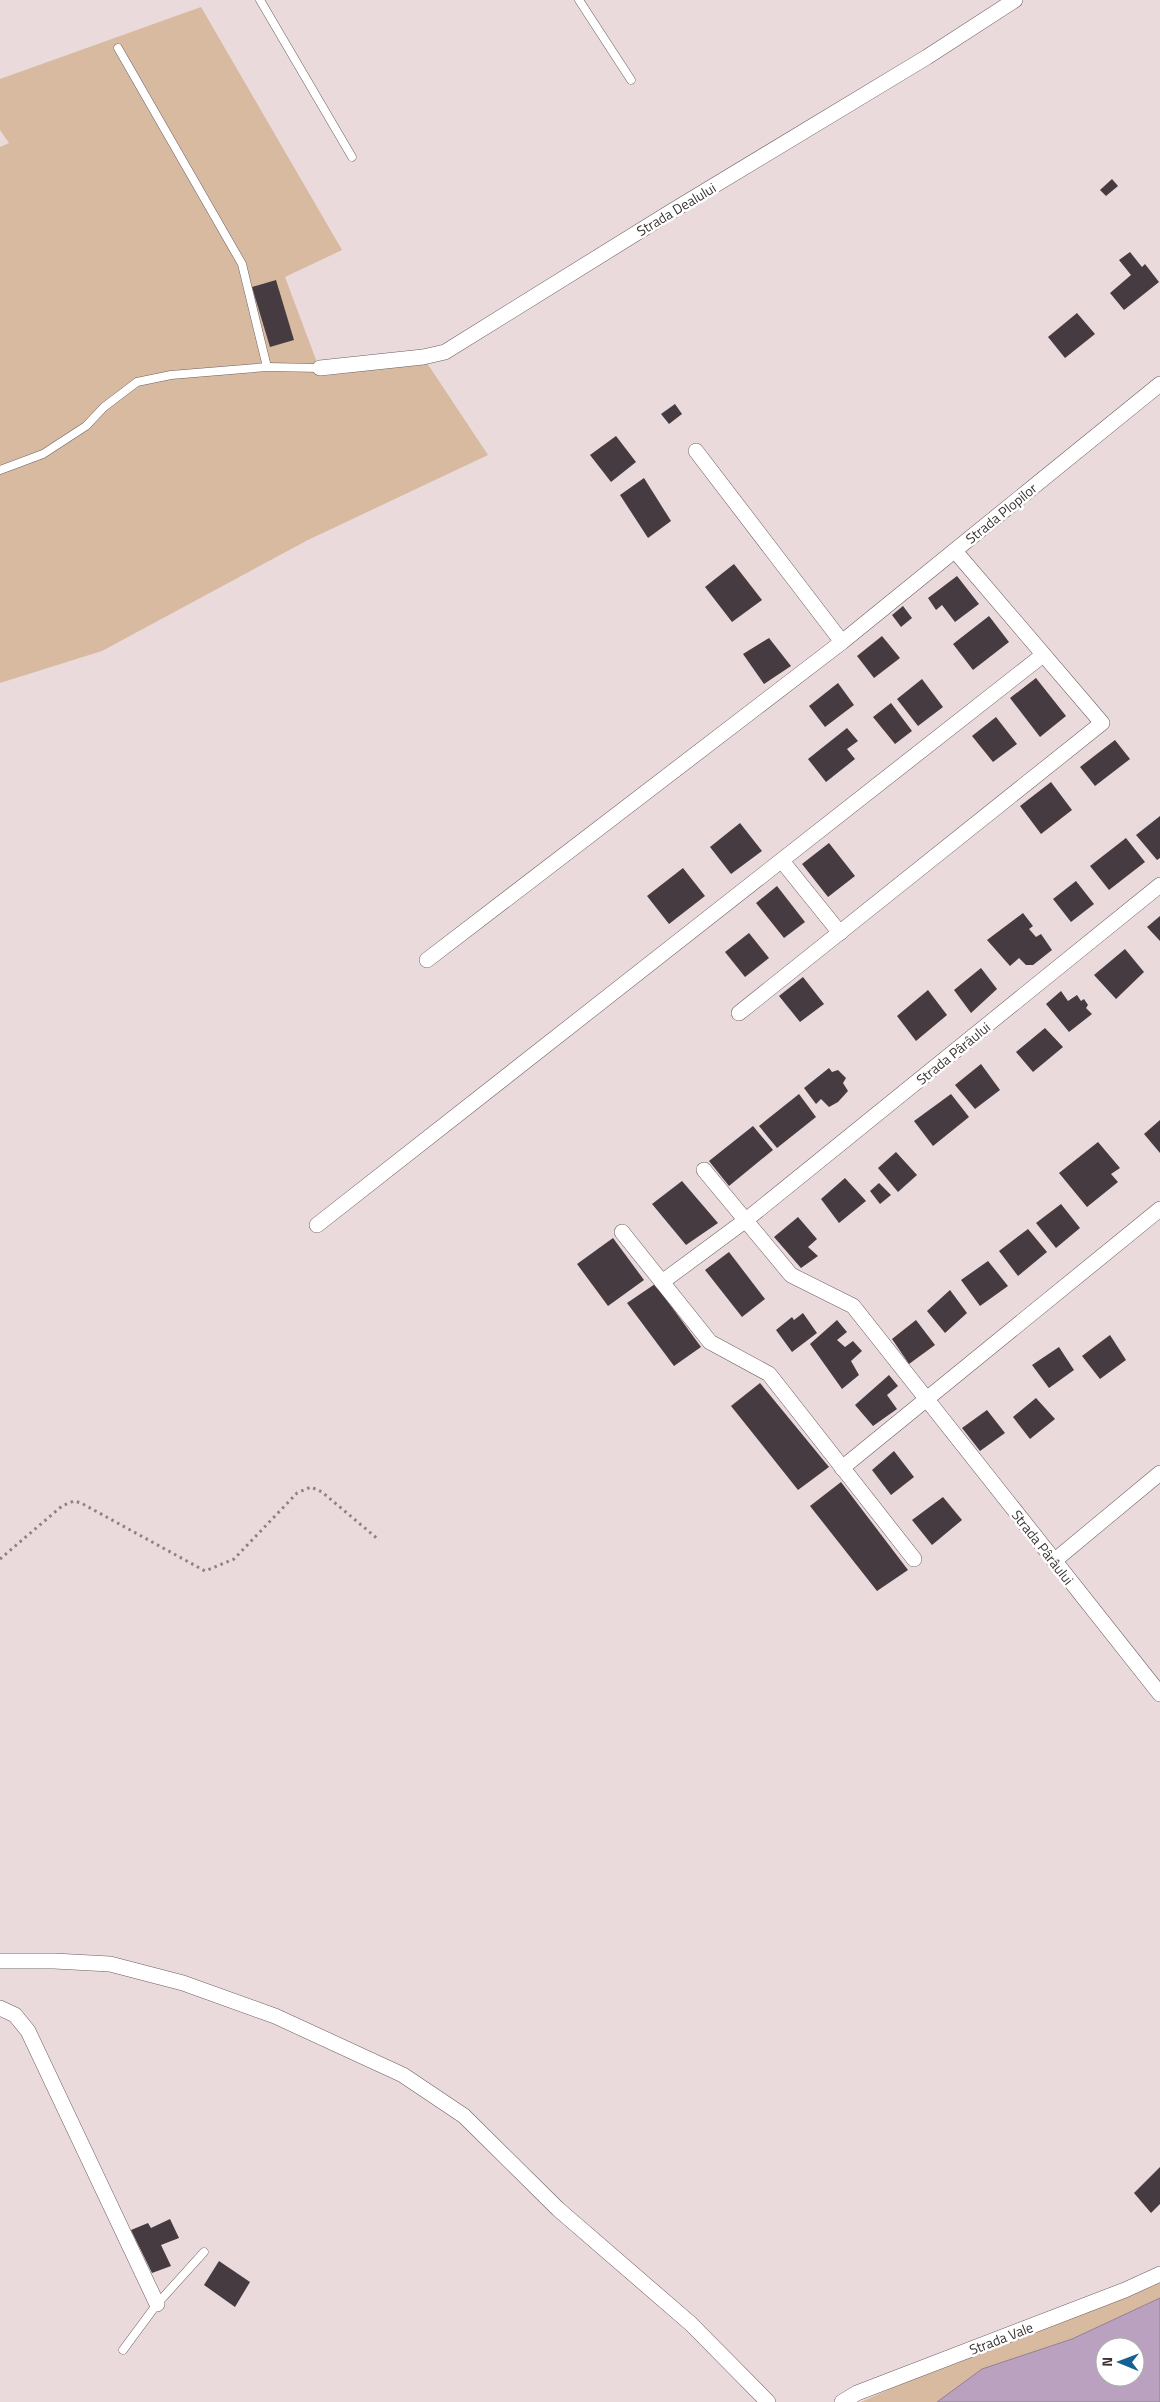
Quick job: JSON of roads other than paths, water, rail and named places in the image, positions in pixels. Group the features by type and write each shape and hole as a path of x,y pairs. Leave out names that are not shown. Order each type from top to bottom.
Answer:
{"street":[{"name":"Strada Dealului","path":"320,368 423,357 445,352 672,211 927,57 1015,0"},
{"name":"Strada Plopilor","path":"427,960 842,642 1160,384"},
{"path":"696,451 842,642"},
{"path":"739,1013 1102,723 955,551"},
{"path":"317,1225 1043,655"},
{"path":"782,860 840,933"},
{"name":"Strada Pârâului","path":"662,1282 746,1220 1160,885"},
{"name":"Strada Pârâului","path":"704,1170 791,1275 853,1306 1160,1694"},
{"path":"842,1468 928,1400 1160,1209"},
{"path":"622,1232 710,1342 769,1374 914,1559"},
{"path":"1054,1561 1160,1473"},
{"path":"0,1961 110,1964 182,1984 274,2016 403,2075 464,2116 558,2209 691,2324 768,2402"},
{"path":"0,2008 15,2015 28,2031 157,2304"},
{"name":"Strada Vale","path":"842,2402 858,2393 1125,2290 1160,2274"}],"lane":[{"path":"260,0 352,157"},
{"path":"579,0 631,80"},
{"path":"118,48 242,264 267,367"},
{"path":"0,470 43,454 86,426 104,407 137,382 171,375 267,367 320,368"},
{"path":"124,2350 157,2304 204,2252"}]}
